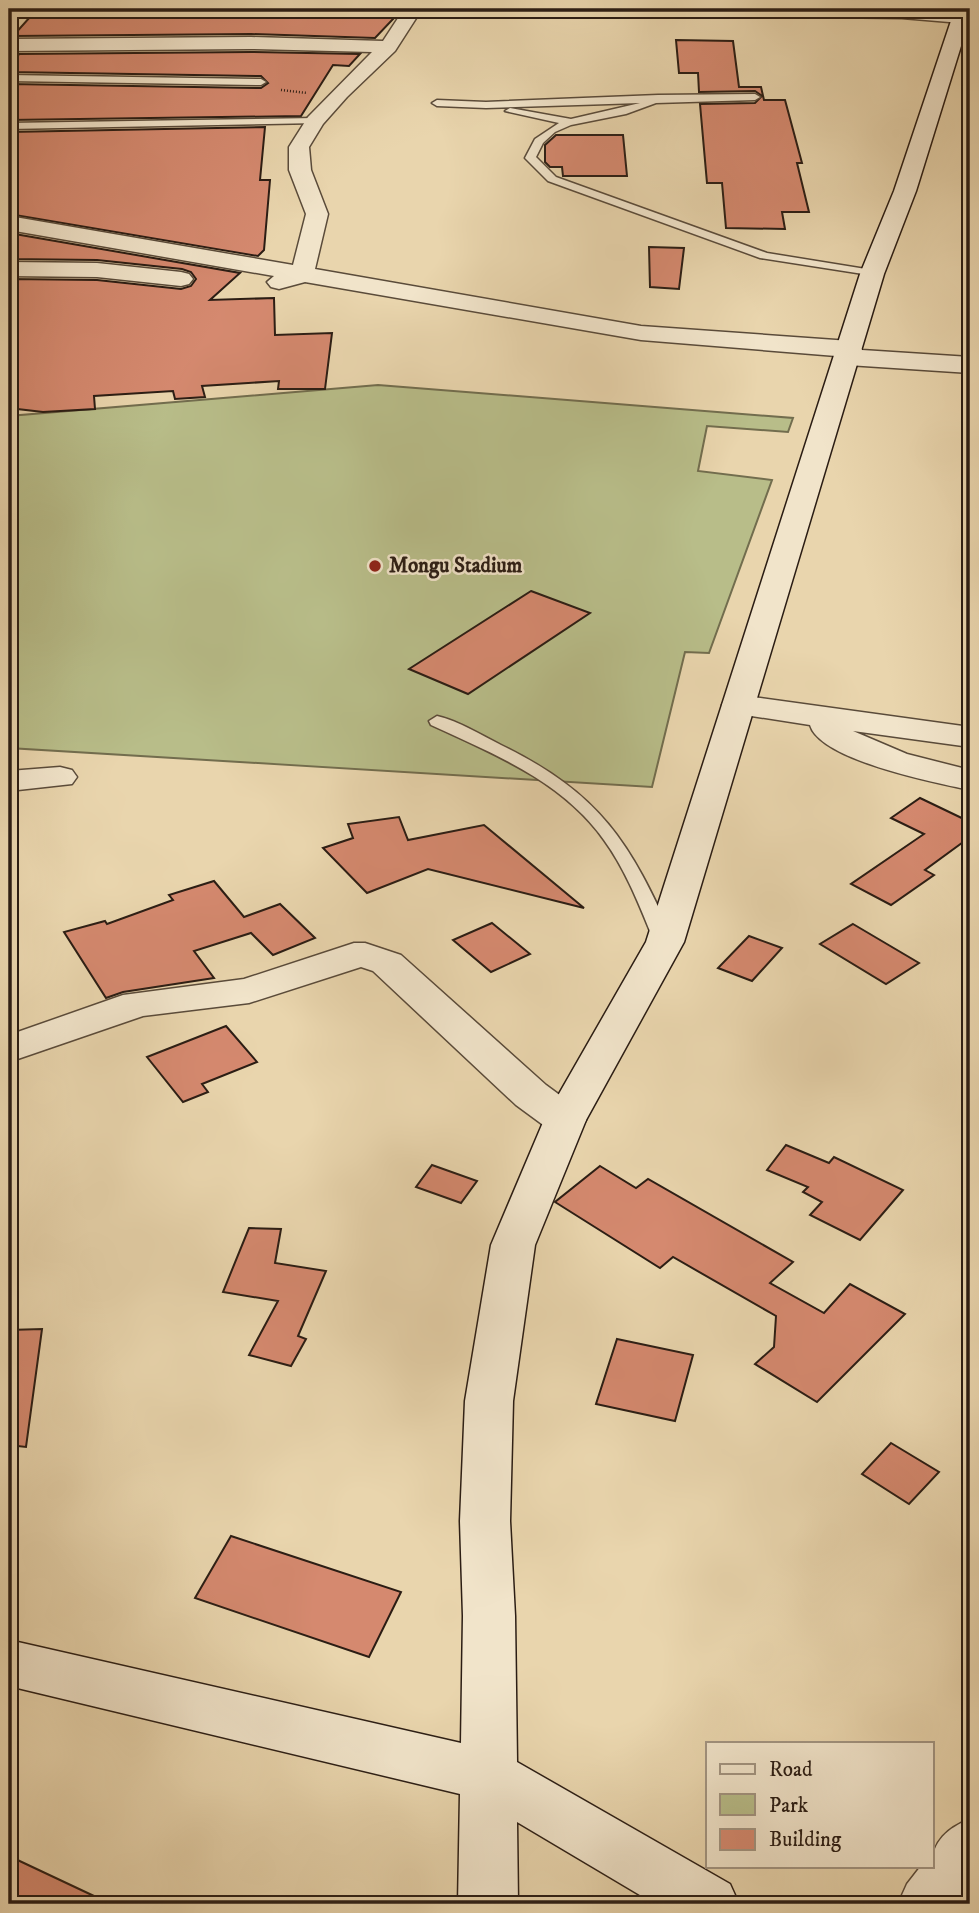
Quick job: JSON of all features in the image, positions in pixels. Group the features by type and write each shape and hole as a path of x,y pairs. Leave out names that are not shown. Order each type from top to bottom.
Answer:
{"street":[{"path":"302,275 317,214 300,170 299,147 315,121 388,47 414,9"},
{"path":"488,1904 489,1615 485,1521 489,1401 513,1245 565,1120 665,942 872,274 905,191 962,13 595,9"},
{"path":"9,45 251,43 388,47"},
{"path":"9,223 641,333 970,365"},
{"path":"9,269 97,270 259,285 282,282 302,275"},
{"path":"738,705 970,737"},
{"path":"828,717 826,727 839,738 881,755 970,780"},
{"path":"9,781 60,778"},
{"path":"9,1048 137,1004 249,991 354,955 365,955 387,963 531,1096 565,1120"},
{"path":"9,1662 488,1774 709,1904"},
{"path":"928,1904 970,1846"}],"lane":[{"path":"9,11 256,10"},
{"path":"9,78 261,82"},
{"path":"437,103 486,105 755,97"},
{"path":"486,105 568,121 641,110 658,98"},
{"path":"9,126 315,121"},
{"path":"568,121 551,129 534,146 530,159 552,179 606,197 650,217 691,227 764,256 872,274"},
{"path":"437,721 522,762 580,802 610,835 665,942"}],"path":[{"path":"261,82 291,93 340,93"}],"green space":[{"name":"Mongu Stadium","path":"378,385 793,418 788,432 707,426 698,471 772,480 709,653 685,652 652,787 9,748 9,416"}],"building":[{"path":"262,9 321,12 323,9 371,9 367,18 394,18 375,38 251,34 13,36 30,17 256,17"},
{"path":"676,40 733,41 739,87 761,87 764,100 785,100 802,163 797,163 809,212 782,212 785,229 726,228 722,183 707,183 700,104 755,103 762,96 755,91 699,92 698,73 679,73"},
{"path":"19,54 360,54 349,66 333,65 301,116 9,120 9,84 261,88 268,83 261,76 9,72"},
{"path":"265,127 260,180 270,180 264,250 258,256 9,214 9,132"},
{"path":"556,135 623,135 627,176 563,176 562,167 550,167 545,162 545,145"},
{"path":"9,233 240,273 210,300 274,298 275,335 332,333 325,389 278,389 279,381 202,386 205,397 175,399 173,391 94,396 95,409 43,412 9,408 9,279 97,280 181,289 191,286 196,279 191,272 182,269 97,260 9,259"},
{"path":"649,247 684,248 679,289 650,287"},
{"path":"531,591 590,613 468,694 409,669"},
{"path":"920,798 970,822 970,837 925,870 934,875 891,905 851,884 924,834 891,818"},
{"path":"399,817 408,840 484,825 584,908 428,869 367,893 323,848 353,838 348,824"},
{"path":"214,881 244,917 280,904 315,938 273,955 251,933 194,951 214,978 123,992 106,998 64,932 105,921 107,924 173,900 169,895"},
{"path":"492,923 530,954 491,972 453,940"},
{"path":"853,924 919,963 886,984 820,944"},
{"path":"749,936 782,948 752,981 718,968"},
{"path":"226,1026 257,1062 202,1084 208,1092 183,1102 147,1057"},
{"path":"786,1145 829,1163 834,1157 903,1190 860,1240 810,1215 822,1202 803,1192 808,1187 767,1170"},
{"path":"432,1165 477,1181 461,1203 416,1187"},
{"path":"600,1166 636,1188 648,1179 793,1262 770,1283 824,1313 850,1284 905,1314 817,1402 755,1364 774,1347 776,1316 673,1257 660,1268 555,1202"},
{"path":"249,1228 281,1229 275,1263 326,1271 298,1336 306,1339 291,1366 249,1355 278,1301 223,1292"},
{"path":"42,1329 26,1447 9,1445 9,1330"},
{"path":"617,1339 693,1355 675,1421 596,1404"},
{"path":"891,1443 939,1472 909,1504 862,1474"},
{"path":"231,1536 401,1592 369,1657 195,1598"},
{"path":"9,1856 111,1904 9,1904"}],"place":[{"name":"Mongu Stadium","path":"375,566"}]}
